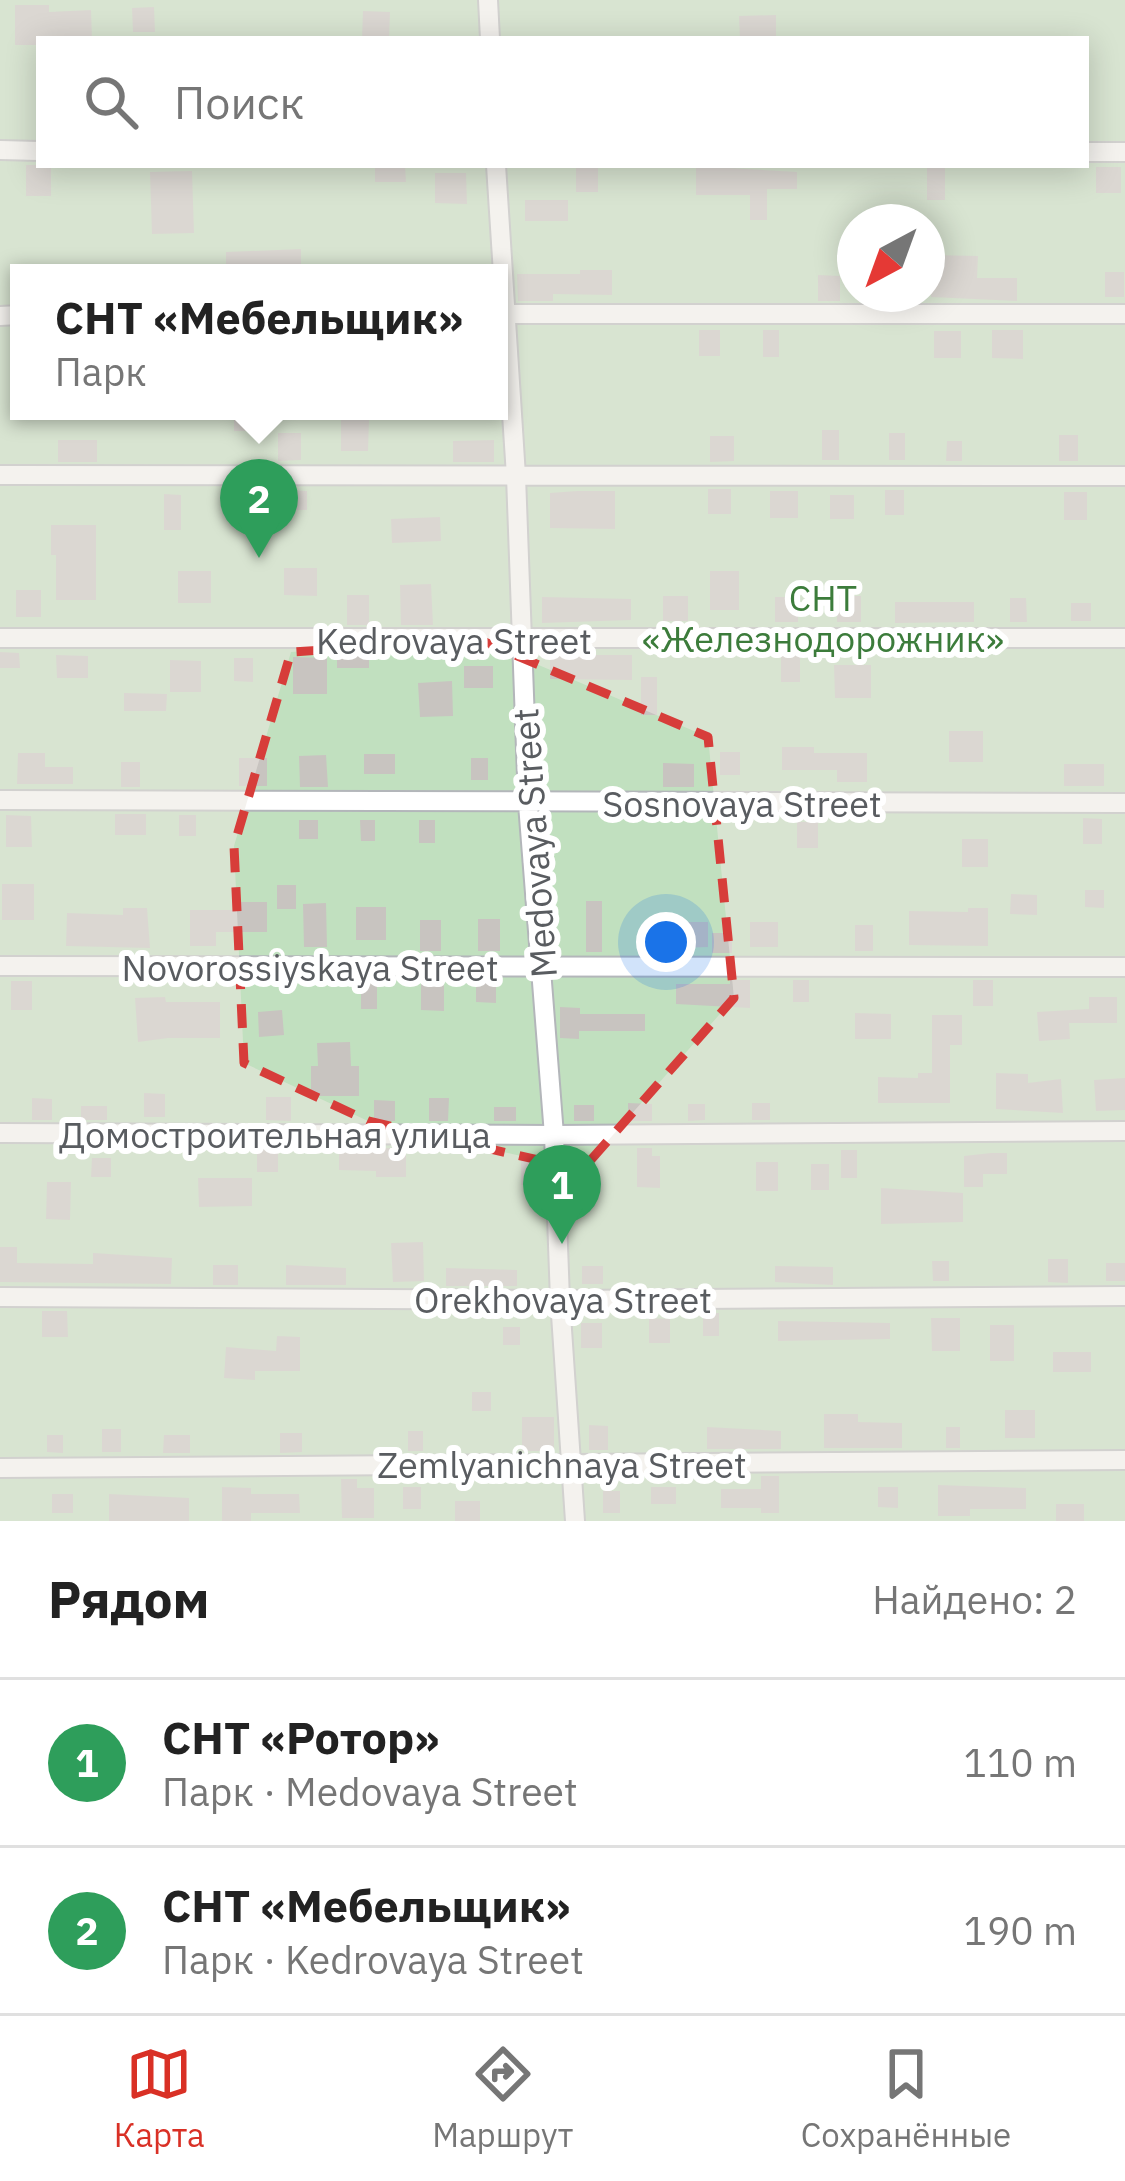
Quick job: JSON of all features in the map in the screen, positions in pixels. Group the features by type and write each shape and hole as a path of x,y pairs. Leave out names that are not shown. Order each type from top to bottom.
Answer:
{"street":[{"path":"488,0 490,36"},
{"path":"0,151 36,151"},
{"path":"1089,152 1125,152"},
{"name":"Medovaya Street","path":"496,168 501,264"},
{"path":"508,314 1125,314"},
{"name":"Medovaya Street","path":"508,376 528,803 554,1135 575,1521"},
{"path":"0,475 1125,476"},
{"name":"Kedrovaya Street","path":"0,638 1125,638"},
{"name":"Sosnovaya Street","path":"0,800 1125,802"},
{"name":"Novorossiyskaya Street","path":"0,965 1125,967"},
{"name":"Домостроительная улица","path":"0,1133 1125,1131"},
{"name":"Orekhovaya Street","path":"0,1297 1125,1296"},
{"name":"Zemlyanichnaya Street","path":"0,1468 1125,1460"}],"highlighted area":[{"path":"480,640 708,737 734,998 582,1170 368,1121 244,1063 234,846 291,652"}],"green space":[{"name":"СНТ «Железнодорожник»","path":"0,0 1125,0 1125,1521 0,1521"}],"building":[{"path":"15,5 49,5 49,12 91,10 92,36 36,36 36,45 15,45"},
{"path":"154,7 155,32 133,32 132,8"},
{"path":"363,11 390,12 389,36 362,36"},
{"path":"776,15 776,36 740,36 739,16"},
{"path":"26,165 51,168 51,196 26,196"},
{"path":"1096,167 1121,167 1121,193 1096,193"},
{"path":"375,168 405,168 406,182 375,182"},
{"path":"576,168 598,168 598,192 576,192"},
{"path":"696,168 797,172 797,189 767,189 767,220 750,220 750,195 696,195"},
{"path":"927,168 945,168 945,200 927,200"},
{"path":"192,171 194,233 152,234 150,172"},
{"path":"435,173 466,173 467,204 435,203"},
{"path":"525,200 568,200 568,221 525,221"},
{"path":"301,249 301,264 226,264 226,252"},
{"path":"945,255 978,256 977,278 1017,278 1017,301 945,298"},
{"path":"580,270 612,270 612,295 553,294 553,301 518,301 517,274 580,274"},
{"path":"1105,272 1124,272 1124,297 1105,297"},
{"path":"818,275 837,276 837,301 818,301"},
{"path":"699,330 720,330 720,356 699,356"},
{"path":"763,330 779,330 779,357 763,357"},
{"path":"992,330 1023,330 1023,359 992,358"},
{"path":"934,331 961,331 961,358 934,358"},
{"path":"234,420 262,420 262,431 234,431"},
{"path":"341,420 369,420 368,451 341,451"},
{"path":"822,430 839,430 839,460 822,460"},
{"path":"278,433 301,433 301,460 278,461"},
{"path":"889,433 905,433 905,460 889,460"},
{"path":"1059,435 1078,435 1078,461 1059,461"},
{"path":"710,436 734,436 734,461 710,462"},
{"path":"58,440 97,440 97,462 58,462"},
{"path":"494,440 494,462 453,462 453,441"},
{"path":"947,441 962,441 962,461 946,461"},
{"path":"708,489 731,489 731,514 708,514"},
{"path":"282,490 307,491 307,510 282,510"},
{"path":"885,490 904,490 904,515 885,515"},
{"path":"615,491 615,529 550,528 550,493"},
{"path":"770,491 798,491 798,518 770,518"},
{"path":"226,492 243,492 243,510 226,510"},
{"path":"1064,492 1087,492 1087,520 1064,520"},
{"path":"164,494 181,495 181,530 164,530"},
{"path":"830,495 854,495 854,519 830,519"},
{"path":"440,517 441,541 392,543 391,519"},
{"path":"51,525 96,525 96,600 56,600"},
{"path":"284,568 317,568 317,596 284,595"},
{"path":"178,571 211,571 211,603 178,603"},
{"path":"710,571 739,571 739,610 710,610"},
{"path":"431,584 433,625 401,625 400,585"},
{"path":"16,590 41,590 41,617 16,617"},
{"path":"347,595 369,595 369,625 347,625"},
{"path":"663,596 688,596 688,621 663,621"},
{"path":"837,596 861,596 861,622 837,622"},
{"path":"542,597 631,599 631,620 542,623"},
{"path":"775,597 798,597 798,622 775,622"},
{"path":"1010,598 1026,598 1027,622 1010,622"},
{"path":"895,602 974,602 974,622 895,623"},
{"path":"1071,603 1091,603 1091,621 1071,621"},
{"path":"0,652 19,653 20,668 0,668"},
{"path":"337,652 369,652 369,668 337,668"},
{"path":"781,653 800,653 800,682 781,682"},
{"path":"56,655 88,656 88,678 57,678"},
{"path":"550,655 632,655 632,680 550,679"},
{"path":"293,657 327,658 327,694 293,694"},
{"path":"234,658 253,658 253,682 234,681"},
{"path":"170,660 201,661 201,692 170,692"},
{"path":"834,665 871,665 871,698 835,698"},
{"path":"464,666 493,666 493,688 464,688"},
{"path":"641,677 657,677 657,715 641,715"},
{"path":"452,681 453,716 420,717 418,683"},
{"path":"124,693 167,694 166,711 124,711"},
{"path":"949,731 983,731 983,762 949,762"},
{"path":"782,747 814,747 814,753 867,753 867,782 837,782 837,770 782,770"},
{"path":"720,752 740,752 740,775 720,775"},
{"path":"18,753 45,753 45,767 73,767 73,784 17,784"},
{"path":"364,754 395,754 395,774 364,774"},
{"path":"326,755 328,787 300,787 299,756"},
{"path":"239,758 267,758 267,786 239,786"},
{"path":"471,758 488,758 488,780 471,780"},
{"path":"121,762 140,762 140,787 121,787"},
{"path":"663,763 694,764 694,787 663,787"},
{"path":"1064,764 1104,764 1104,786 1064,786"},
{"path":"115,814 146,814 146,835 115,835"},
{"path":"6,815 31,816 32,847 6,847"},
{"path":"179,815 196,815 196,836 179,836"},
{"path":"1083,818 1102,819 1102,844 1083,844"},
{"path":"299,820 318,820 318,839 299,839"},
{"path":"360,820 375,820 375,841 361,841"},
{"path":"419,820 435,820 435,843 419,843"},
{"path":"797,822 818,822 818,848 797,848"},
{"path":"962,839 988,839 988,867 962,867"},
{"path":"2,884 34,884 34,920 2,920"},
{"path":"277,885 296,885 296,909 277,909"},
{"path":"1085,890 1104,890 1104,908 1085,907"},
{"path":"1011,894 1037,895 1037,915 1010,914"},
{"path":"586,901 602,901 602,952 586,952"},
{"path":"235,902 267,902 267,932 216,932 216,946 190,946 190,910 235,910"},
{"path":"326,903 327,947 304,947 303,904"},
{"path":"356,907 386,907 386,940 356,940"},
{"path":"123,908 147,908 150,948 66,946 67,913 123,915"},
{"path":"968,908 988,908 988,946 909,945 909,911 968,912"},
{"path":"478,919 500,919 500,951 478,951"},
{"path":"420,920 441,920 441,951 420,951"},
{"path":"647,922 708,922 708,947 646,949"},
{"path":"750,922 778,922 778,947 750,947"},
{"path":"855,925 873,925 873,951 855,951"},
{"path":"712,933 732,933 732,953 712,953"},
{"path":"361,980 377,980 377,1009 361,1009"},
{"path":"730,980 750,980 750,1008 676,1004 676,984 730,984"},
{"path":"793,980 809,980 809,1002 793,1002"},
{"path":"973,980 993,980 993,1006 973,1006"},
{"path":"11,981 32,981 32,1010 11,1010"},
{"path":"421,981 444,981 444,1011 421,1010"},
{"path":"476,982 496,982 496,1003 476,1002"},
{"path":"165,997 166,1002 220,1002 220,1038 138,1042 135,998"},
{"path":"1089,997 1117,997 1117,1023 1069,1023 1070,1039 1039,1041 1037,1012 1089,1009"},
{"path":"560,1007 580,1008 580,1014 645,1014 645,1031 579,1031 579,1039 560,1038"},
{"path":"282,1010 284,1035 259,1037 258,1012"},
{"path":"855,1013 891,1014 891,1039 855,1039"},
{"path":"932,1015 962,1015 962,1045 950,1045 950,1103 878,1103 878,1077 918,1078 918,1073 932,1073"},
{"path":"350,1042 351,1066 359,1066 359,1096 311,1096 317,1043"},
{"path":"996,1073 1028,1074 1028,1083 1061,1079 1063,1113 996,1109"},
{"path":"1125,1078 1125,1110 1096,1111 1094,1080"},
{"path":"144,1093 165,1094 165,1117 144,1117"},
{"path":"266,1097 291,1097 291,1121 266,1120"},
{"path":"32,1098 52,1099 52,1120 32,1120"},
{"path":"429,1098 449,1098 448,1121 429,1121"},
{"path":"374,1100 395,1101 395,1121 374,1121"},
{"path":"628,1103 652,1104 652,1121 628,1121"},
{"path":"752,1103 770,1103 770,1120 752,1120"},
{"path":"688,1104 705,1104 705,1120 688,1121"},
{"path":"574,1105 594,1105 594,1121 574,1121"},
{"path":"81,1106 107,1106 107,1120 81,1120"},
{"path":"494,1107 516,1107 516,1121 494,1121"},
{"path":"257,1147 278,1148 278,1172 257,1172"},
{"path":"395,1148 395,1152 406,1152 406,1177 339,1170 339,1149"},
{"path":"637,1148 652,1148 652,1156 660,1156 660,1188 637,1187"},
{"path":"841,1150 857,1150 857,1178 841,1178"},
{"path":"1007,1153 1007,1174 983,1174 983,1187 964,1187 964,1156"},
{"path":"92,1158 111,1158 111,1177 91,1177"},
{"path":"521,1158 541,1158 540,1185 521,1185"},
{"path":"575,1158 592,1158 592,1186 575,1186"},
{"path":"756,1162 778,1162 778,1191 756,1191"},
{"path":"811,1164 829,1164 829,1190 811,1190"},
{"path":"198,1178 252,1178 252,1206 199,1207"},
{"path":"47,1182 71,1182 70,1220 46,1219"},
{"path":"881,1188 963,1193 963,1222 881,1224"},
{"path":"423,1242 424,1281 393,1282 391,1243"},
{"path":"0,1247 17,1247 17,1263 93,1264 93,1253 172,1258 171,1284 0,1282"},
{"path":"1048,1259 1068,1259 1068,1283 1048,1282"},
{"path":"932,1261 949,1261 949,1281 933,1281"},
{"path":"1106,1263 1125,1263 1125,1281 1106,1281"},
{"path":"213,1265 238,1265 238,1285 213,1285"},
{"path":"286,1265 346,1268 346,1285 286,1285"},
{"path":"582,1266 603,1266 603,1284 582,1284"},
{"path":"775,1266 833,1267 833,1285 775,1282"},
{"path":"446,1268 517,1270 517,1286 446,1286"},
{"path":"42,1311 67,1311 68,1337 42,1337"},
{"path":"703,1313 719,1313 719,1336 703,1336"},
{"path":"649,1318 670,1319 670,1343 649,1343"},
{"path":"931,1318 960,1318 960,1351 932,1351"},
{"path":"778,1321 890,1323 890,1339 778,1341"},
{"path":"581,1323 602,1323 602,1348 581,1348"},
{"path":"990,1325 1014,1325 1014,1361 990,1361"},
{"path":"503,1327 520,1327 520,1345 503,1345"},
{"path":"277,1336 300,1337 300,1371 255,1371 255,1380 224,1378 226,1347 276,1351"},
{"path":"1053,1352 1091,1352 1091,1372 1053,1372"},
{"path":"472,1392 491,1392 491,1411 472,1411"},
{"path":"1005,1410 1035,1410 1035,1438 1005,1438"},
{"path":"824,1414 858,1414 858,1422 902,1423 902,1448 824,1448"},
{"path":"522,1417 554,1417 554,1451 522,1451"},
{"path":"589,1425 608,1426 608,1450 589,1450"},
{"path":"707,1427 781,1431 781,1449 707,1449"},
{"path":"946,1427 960,1427 960,1448 946,1448"},
{"path":"102,1429 121,1429 121,1452 102,1452"},
{"path":"408,1431 423,1431 423,1451 408,1451"},
{"path":"280,1433 302,1433 302,1452 280,1453"},
{"path":"47,1435 63,1435 63,1453 47,1452"},
{"path":"164,1435 190,1435 190,1453 163,1453"},
{"path":"761,1476 779,1476 779,1513 721,1508 721,1489 761,1489"},
{"path":"341,1479 357,1479 357,1488 374,1488 374,1518 342,1518"},
{"path":"938,1485 1026,1488 1026,1509 970,1509 970,1516 938,1516"},
{"path":"222,1487 251,1488 251,1494 299,1494 300,1513 251,1513 251,1521 222,1521"},
{"path":"403,1487 421,1487 421,1509 403,1509"},
{"path":"651,1487 676,1487 676,1504 651,1504"},
{"path":"878,1487 898,1487 898,1508 878,1507"},
{"path":"603,1491 620,1491 620,1513 603,1513"},
{"path":"52,1494 73,1494 73,1513 52,1513"},
{"path":"109,1494 189,1498 189,1521 109,1521"},
{"path":"455,1501 480,1501 480,1521 455,1521"},
{"path":"1056,1504 1084,1504 1084,1521 1056,1521"}],"place":[{"name":"СНТ «Мебельщик»","path":"259,558"},
{"name":"СНТ «Ротор»","path":"562,1244"}]}
